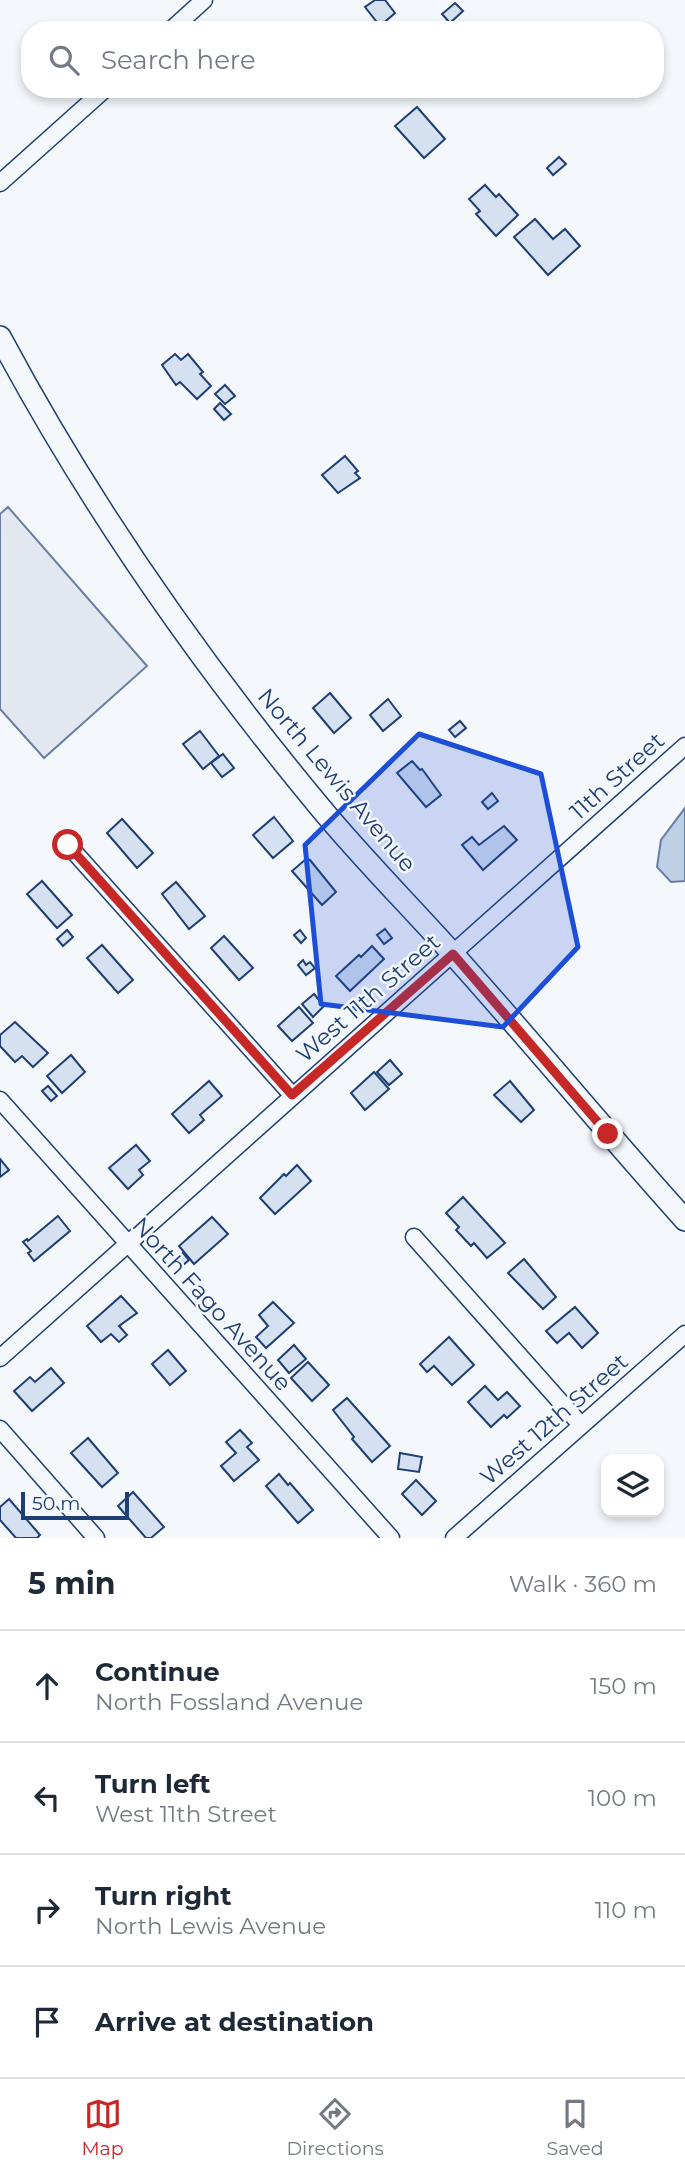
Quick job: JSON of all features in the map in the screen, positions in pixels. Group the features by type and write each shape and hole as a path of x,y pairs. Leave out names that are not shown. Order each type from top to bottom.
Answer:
{"main road":[{"name":"North Lewis Avenue","path":"0,337 41,414 87,491 165,605 238,704 320,808 453,954 685,1220"}],"street":[{"path":"181,21 204,0"},
{"path":"0,183 95,98"},
{"name":"11th Street","path":"579,841 685,746"},
{"name":"West 11th Street","path":"0,1358 579,841"},
{"path":"68,845 292,1095"},
{"name":"North Fago Avenue","path":"0,1100 391,1538"},
{"path":"414,1237 581,1425"},
{"name":"West 12th Street","path":"454,1538 685,1334"},
{"path":"0,1429 96,1538"}],"highlighted area":[{"path":"419,734 541,774 578,947 503,1027 321,1004 305,845"}],"shaded area":[{"path":"8,507 147,666 44,758 0,709 0,514"}],"water":[{"path":"685,808 685,881 671,882 657,867 661,840"}],"building":[{"path":"375,0 385,0 395,13 386,21 376,21 365,7"},
{"path":"455,3 463,11 452,21 448,21 442,14"},
{"path":"417,107 445,139 424,158 395,126"},
{"path":"559,157 566,164 553,175 547,168"},
{"path":"485,185 496,197 499,194 518,215 496,236 476,214 480,211 469,199"},
{"path":"535,219 553,239 565,229 580,246 548,275 514,237"},
{"path":"175,354 181,360 188,354 211,386 197,399 180,382 176,385 162,365"},
{"path":"225,385 235,396 225,404 215,394"},
{"path":"220,403 231,414 224,420 214,409"},
{"path":"345,456 358,471 355,473 360,478 338,493 322,475"},
{"path":"330,693 351,718 334,733 313,708"},
{"path":"388,699 401,716 383,731 370,715"},
{"path":"460,721 466,728 455,737 449,730"},
{"path":"200,731 219,756 203,769 183,744"},
{"path":"223,754 234,768 222,777 211,763"},
{"path":"412,761 422,769 441,795 426,807 397,773"},
{"path":"492,793 498,801 488,809 482,802"},
{"path":"274,817 293,841 273,858 253,835"},
{"path":"122,819 153,853 137,868 107,833"},
{"path":"504,826 517,840 483,870 462,845 472,837 479,845"},
{"path":"306,859 310,860 336,892 322,905 292,871"},
{"path":"42,881 72,915 57,928 27,894"},
{"path":"176,882 205,916 189,929 162,894"},
{"path":"385,929 392,938 384,944 377,935"},
{"path":"67,930 73,937 63,946 57,939"},
{"path":"300,930 306,938 301,943 294,935"},
{"path":"224,936 253,968 239,980 211,948"},
{"path":"102,945 133,980 118,993 87,958"},
{"path":"372,946 384,959 350,991 336,976"},
{"path":"303,960 306,965 310,962 315,968 306,975 298,965"},
{"path":"314,994 324,1006 313,1017 302,1004"},
{"path":"299,1007 313,1023 292,1041 278,1026"},
{"path":"15,1022 48,1053 33,1067 22,1056 15,1062 0,1046 0,1035"},
{"path":"71,1055 85,1072 62,1093 47,1076"},
{"path":"390,1060 402,1074 389,1085 377,1072"},
{"path":"374,1072 389,1089 365,1110 351,1093"},
{"path":"209,1081 222,1096 200,1115 204,1120 189,1133 172,1114"},
{"path":"510,1081 534,1110 521,1122 494,1095"},
{"path":"48,1086 57,1096 51,1101 42,1091"},
{"path":"136,1145 150,1161 139,1170 143,1175 128,1189 109,1168"},
{"path":"0,1159 9,1170 0,1177"},
{"path":"297,1165 311,1181 275,1214 260,1198"},
{"path":"463,1197 505,1243 487,1258 474,1243 471,1246 456,1230 459,1227 446,1213"},
{"path":"58,1216 70,1231 34,1261 28,1253 31,1251 23,1242 27,1239 28,1241"},
{"path":"212,1217 228,1234 194,1264 179,1246"},
{"path":"183,1253 189,1260 182,1266 176,1259"},
{"path":"524,1259 556,1297 543,1309 508,1273"},
{"path":"121,1296 137,1313 119,1326 127,1335 119,1342 111,1334 101,1342 87,1326"},
{"path":"273,1302 294,1323 266,1348 256,1337 268,1326 259,1315"},
{"path":"575,1307 598,1333 582,1348 569,1333 557,1343 546,1331"},
{"path":"449,1337 474,1365 452,1385 434,1366 427,1372 420,1364"},
{"path":"294,1345 306,1359 289,1373 278,1360"},
{"path":"168,1350 186,1371 170,1385 152,1364"},
{"path":"308,1362 329,1385 312,1401 291,1378"},
{"path":"51,1368 64,1383 32,1411 14,1391 30,1377 35,1382"},
{"path":"485,1386 498,1400 507,1392 520,1406 491,1427 468,1402"},
{"path":"347,1398 390,1446 372,1462 352,1439 354,1437 333,1410"},
{"path":"240,1430 252,1443 247,1447 259,1460 234,1481 221,1466 236,1453 226,1442"},
{"path":"88,1438 118,1473 102,1487 71,1453"},
{"path":"400,1453 422,1457 419,1472 398,1469"},
{"path":"279,1474 313,1510 298,1523 266,1486"},
{"path":"416,1480 436,1501 422,1515 402,1494"},
{"path":"133,1492 164,1527 151,1538 146,1538 118,1506"},
{"path":"9,1499 40,1535 37,1538 16,1538 0,1520 0,1507"}],"route":[{"path":"68,845 292,1095 453,954 608,1134"}]}
